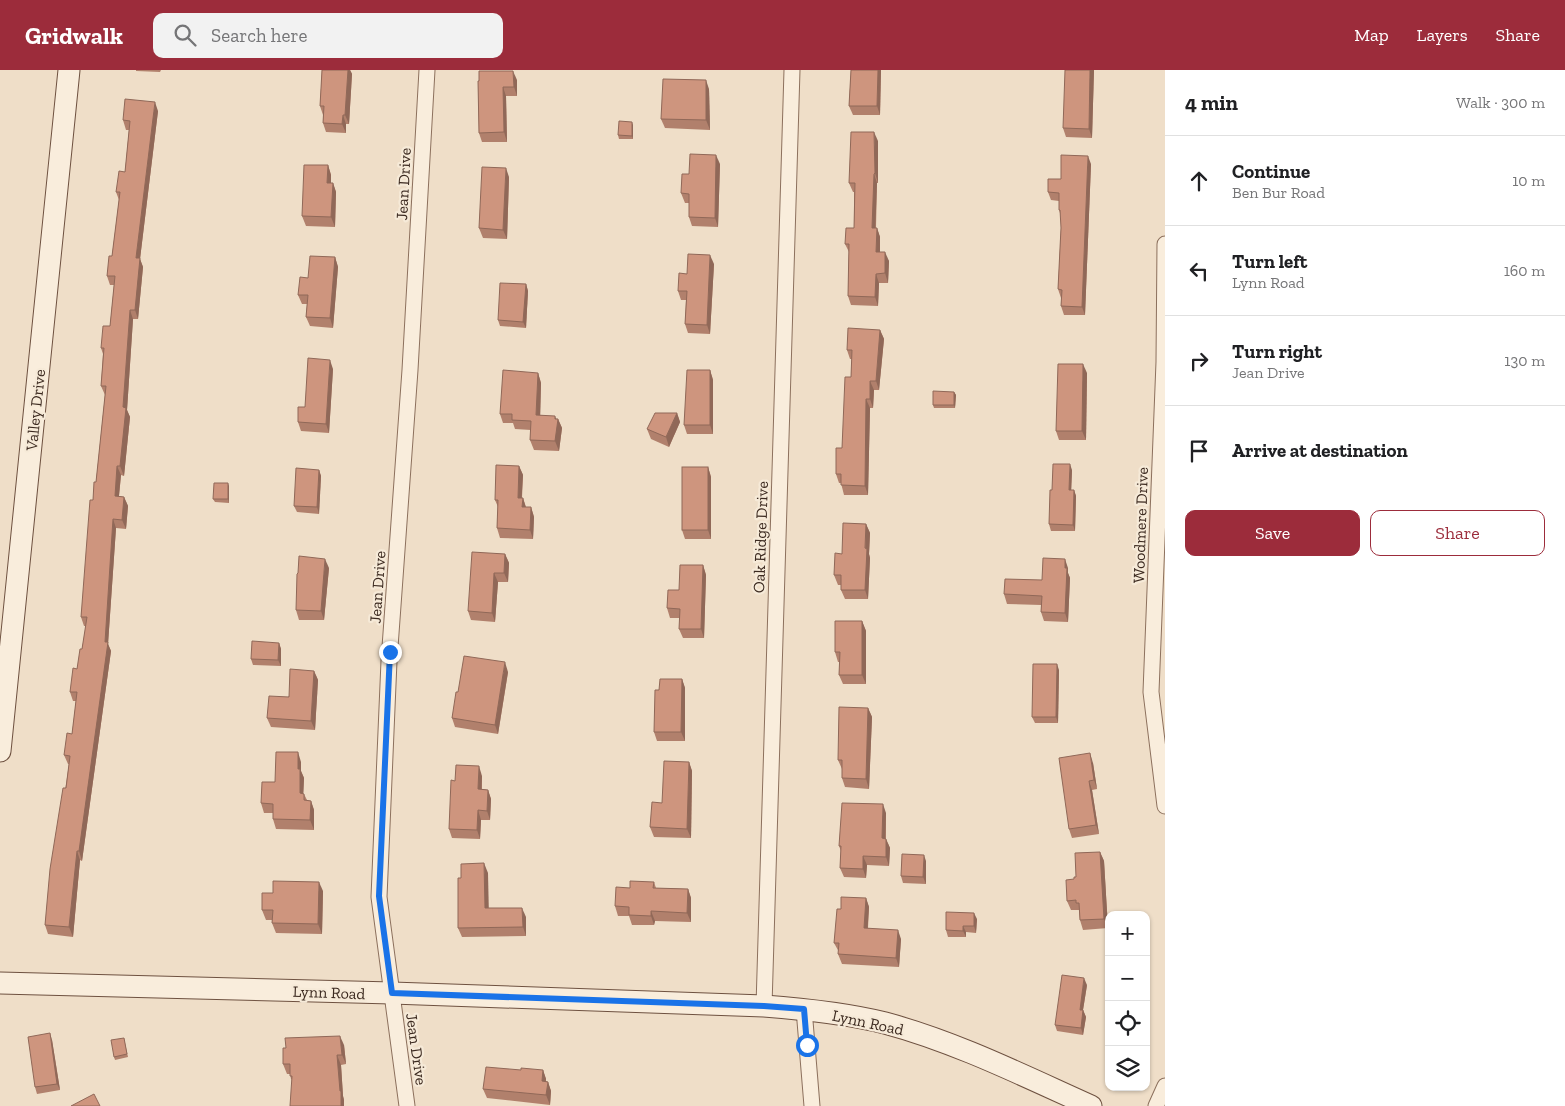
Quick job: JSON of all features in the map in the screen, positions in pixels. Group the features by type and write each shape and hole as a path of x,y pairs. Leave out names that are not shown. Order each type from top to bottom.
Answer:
{"main road":[{"name":"Valley Drive","path":"0,751 69,70"},
{"name":"Lynn Road","path":"0,983 392,993 804,1009 884,1023 945,1042 1091,1106"}],"street":[{"name":"Jean Drive","path":"407,1106 379,896 389,661 410,370 427,70"},
{"name":"Oak Ridge Drive","path":"764,1006 792,70"},
{"name":"Woodmere Drive","path":"1165,244 1164,362 1151,692 1165,806"},
{"path":"804,1009 812,1106"},
{"path":"1156,1106 1165,1086"}],"building":[{"path":"322,70 348,70 345,115 343,115 342,124 323,123 324,106 320,106"},
{"path":"851,70 878,70 877,106 849,106"},
{"path":"1065,70 1090,70 1089,129 1063,128"},
{"path":"479,71 513,71 514,87 503,87 504,132 479,133"},
{"path":"663,79 706,80 706,120 661,119"},
{"path":"125,99 155,102 136,258 140,258 135,310 130,310 123,407 126,408 120,466 117,466 115,496 124,497 122,520 113,519 105,642 108,642 79,851 77,851 69,927 45,925 50,869 63,788 66,788 70,756 64,755 67,733 72,734 77,692 70,692 73,668 77,669 87,617 81,617 90,500 93,500 94,482 96,482 106,386 101,386 104,348 101,348 103,326 110,326 115,276 107,276 109,256 112,256 120,192 116,192 119,171 125,172 130,121 123,120"},
{"path":"619,121 632,122 632,136 618,135"},
{"path":"851,132 874,132 875,173 872,228 877,228 876,252 885,252 885,273 876,274 875,297 848,296 849,244 845,244 846,228 854,228 855,183 849,183"},
{"path":"690,154 716,155 715,218 689,217 689,194 681,193 682,174 689,174"},
{"path":"1061,155 1088,156 1082,307 1061,306 1062,290 1058,289 1061,228 1059,193 1048,192 1048,179 1061,179"},
{"path":"304,165 328,165 327,183 333,183 331,217 302,216"},
{"path":"482,167 506,168 503,230 479,228"},
{"path":"688,254 710,255 707,325 685,324 687,291 678,291 679,273 687,274"},
{"path":"310,256 335,257 330,318 306,317 308,295 298,295 300,277 308,278"},
{"path":"500,283 526,284 523,322 498,320"},
{"path":"848,328 880,330 876,381 870,381 870,399 866,399 865,486 841,485 841,474 836,474 836,448 842,448 845,377 851,377 852,350 847,350"},
{"path":"308,358 330,360 326,424 298,422 298,407 305,407"},
{"path":"1058,364 1083,364 1082,431 1056,431"},
{"path":"503,370 538,373 536,415 555,416 555,419 558,419 555,441 530,440 531,421 512,420 512,414 500,414"},
{"path":"687,370 710,370 710,425 684,425"},
{"path":"933,391 954,392 954,405 933,405"},
{"path":"655,413 677,413 666,437 647,429"},
{"path":"1053,464 1070,464 1069,490 1074,490 1073,525 1049,524"},
{"path":"496,465 519,466 518,498 523,498 522,507 531,507 530,530 497,528 498,500 495,500"},
{"path":"682,467 708,467 708,530 682,530"},
{"path":"296,468 319,470 317,507 294,506"},
{"path":"214,483 228,483 228,499 213,499"},
{"path":"843,523 866,524 865,590 841,590 841,575 834,575 835,553 842,554"},
{"path":"472,552 505,554 504,573 494,573 492,613 468,611"},
{"path":"299,556 325,559 321,611 296,610"},
{"path":"1043,558 1065,559 1065,568 1067,568 1065,613 1041,612 1042,596 1004,594 1005,579 1042,580"},
{"path":"680,565 703,565 701,629 679,629 680,609 667,608 668,590 679,590"},
{"path":"835,621 862,621 862,675 839,675 840,652 835,652"},
{"path":"252,641 279,643 278,660 251,659"},
{"path":"464,656 505,662 495,725 452,718"},
{"path":"1033,664 1057,664 1056,717 1032,717"},
{"path":"290,669 314,671 311,721 267,718 269,696 289,697"},
{"path":"660,679 682,679 681,732 654,732 655,690 659,690"},
{"path":"839,707 868,708 866,779 842,778 842,760 838,760"},
{"path":"276,752 298,752 300,793 304,794 304,800 311,801 310,820 273,819 273,804 261,803 262,782 275,782"},
{"path":"1090,753 1094,780 1089,781 1096,825 1069,829 1059,758"},
{"path":"664,761 689,762 687,829 650,827 652,802 662,803"},
{"path":"456,765 479,766 478,789 488,790 487,811 478,810 477,830 449,829 451,780 455,781"},
{"path":"842,803 883,804 882,838 886,839 886,857 863,856 863,869 840,868 841,846 839,846"},
{"path":"1100,852 1104,919 1080,920 1079,903 1076,903 1076,900 1067,901 1066,880 1076,877 1075,853"},
{"path":"902,854 924,855 923,877 901,876"},
{"path":"484,863 485,908 522,908 523,927 458,928 458,878 461,878 461,864"},
{"path":"273,881 319,882 318,924 272,923 273,910 262,910 262,893 273,893"},
{"path":"630,881 654,882 653,888 688,889 687,913 651,911 651,916 629,915 629,907 615,906 616,887 630,888"},
{"path":"841,897 866,898 864,928 898,930 896,958 838,954 839,943 834,943 837,909 841,909"},
{"path":"946,912 974,913 974,926 963,926 963,931 946,930"},
{"path":"1062,975 1084,978 1080,1010 1083,1010 1081,1028 1055,1025"},
{"path":"50,1033 57,1084 35,1087 28,1037"},
{"path":"340,1036 342,1055 337,1055 341,1106 290,1106 292,1076 290,1076 290,1064 283,1064 283,1048 286,1048 285,1038"},
{"path":"124,1038 127,1054 114,1057 111,1040"},
{"path":"486,1067 543,1070 542,1081 548,1082 546,1095 483,1089"},
{"path":"94,1094 100,1106 71,1106"}],"route":[{"path":"390,652 379,896 392,993 804,1009 807,1045"}]}
